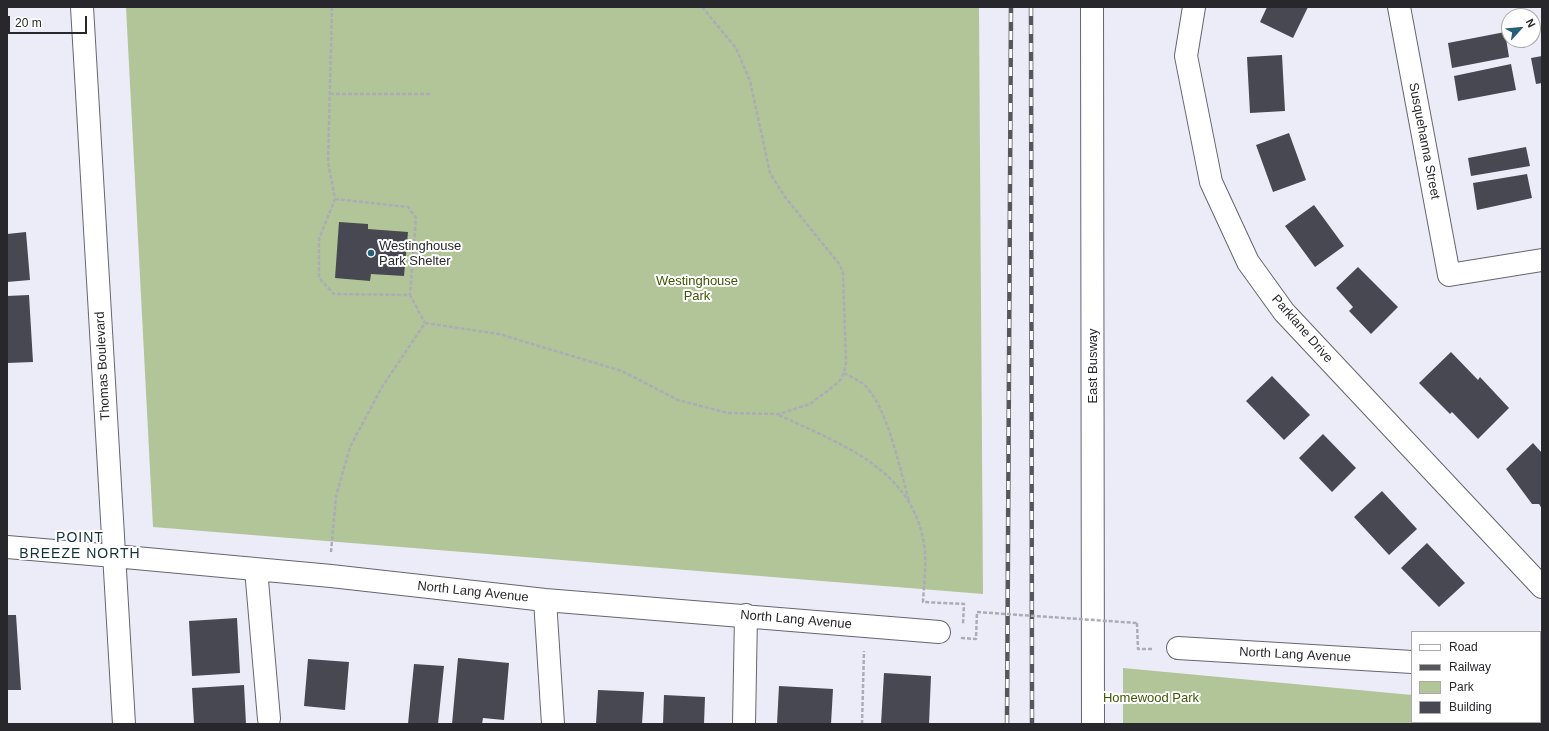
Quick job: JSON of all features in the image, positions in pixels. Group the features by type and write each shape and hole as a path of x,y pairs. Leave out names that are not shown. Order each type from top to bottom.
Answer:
{"street":[{"name":"Thomas Boulevard","path":"82,7 124,724"},
{"name":"East Busway","path":"1092,7 1093,724"},
{"name":"Parklane Drive","path":"1194,7 1186,56 1211,182 1248,262 1284,312 1542,587"},
{"name":"Susquehanna Street","path":"1399,7 1449,275 1542,260"},
{"name":"North Lang Avenue","path":"7,547 331,576 545,600 746,615 939,632"},
{"path":"256,569 269,719"},
{"path":"545,600 553,724"},
{"path":"744,724 746,615"},
{"name":"North Lang Avenue","path":"1178,648 1411,662"}],"path":[{"path":"332,7 328,162 335,199 319,239 319,278 334,294 410,295"},
{"path":"425,324 506,336 622,371 678,400 728,413 779,414 810,404 839,382 844,374 846,363 842,269 785,197 770,173 750,81 736,48 702,7"},
{"path":"330,94 432,94"},
{"path":"335,199 408,207 416,218 410,295 425,324"},
{"path":"331,576 332,537 336,496 350,447 382,387 425,324"},
{"path":"844,374 862,383 872,393 886,420 910,504 919,524 924,544 925,555 922,602 964,604 962,638 976,639 977,612 1137,623 1138,649 1156,649"},
{"path":"779,414 846,446 868,459 890,478 910,504"},
{"path":"862,724 863,677"}],"green space":[{"name":"Westinghouse Park","path":"126,7 979,7 983,594 153,527"},
{"name":"Homewood Park","path":"1123,668 1411,695 1411,723 1541,723 1542,707 1542,724 1123,724"}],"building":[{"path":"1267,7 1308,7 1293,38 1260,22"},
{"path":"1501,33 1501,48 1508,48 1509,57 1452,68 1448,43"},
{"path":"1282,55 1285,111 1250,113 1247,57"},
{"path":"1542,56 1542,83 1536,84 1531,58"},
{"path":"1511,64 1516,90 1458,101 1454,76"},
{"path":"1289,133 1306,180 1273,192 1256,145"},
{"path":"1526,147 1530,166 1471,176 1468,158"},
{"path":"1527,174 1532,198 1477,210 1473,183"},
{"path":"1314,205 1344,246 1315,267 1285,226"},
{"name":"Westinghouse Park Shelter","path":"339,222 368,224 368,229 408,232 404,276 371,274 370,281 335,278"},
{"path":"26,232 30,280 7,282 7,234"},
{"path":"1358,267 1398,307 1371,334 1349,311 1353,307 1336,288"},
{"path":"29,295 33,362 7,363 7,296"},
{"path":"1451,352 1478,380 1480,377 1509,408 1478,439 1452,412 1450,414 1419,383"},
{"path":"1272,376 1310,415 1284,440 1246,401"},
{"path":"1323,434 1356,468 1332,492 1299,458"},
{"path":"1533,443 1542,453 1542,509 1539,504 1532,504 1506,469"},
{"path":"1382,491 1417,529 1389,555 1354,517"},
{"path":"1427,543 1465,583 1439,607 1401,568"},
{"path":"7,615 16,615 21,690 7,690"},
{"path":"237,618 240,673 192,676 189,621"},
{"path":"458,658 509,663 504,720 483,718 482,724 452,724"},
{"path":"308,659 349,662 345,710 304,706"},
{"path":"414,664 444,666 438,724 408,724"},
{"path":"884,673 931,676 929,724 881,724"},
{"path":"244,685 246,724 194,724 192,688"},
{"path":"779,686 833,689 831,724 777,724"},
{"path":"598,690 644,692 642,724 596,724"},
{"path":"664,695 705,697 704,724 663,724"}],"railway":[{"path":"1007,724 1011,7"},
{"path":"1031,7 1032,724"}],"place":[{"name":"Westinghouse Park Shelter","path":"371,253"}],"district":[{"name":"POINT BREEZE NORTH","path":"80,546"}]}
